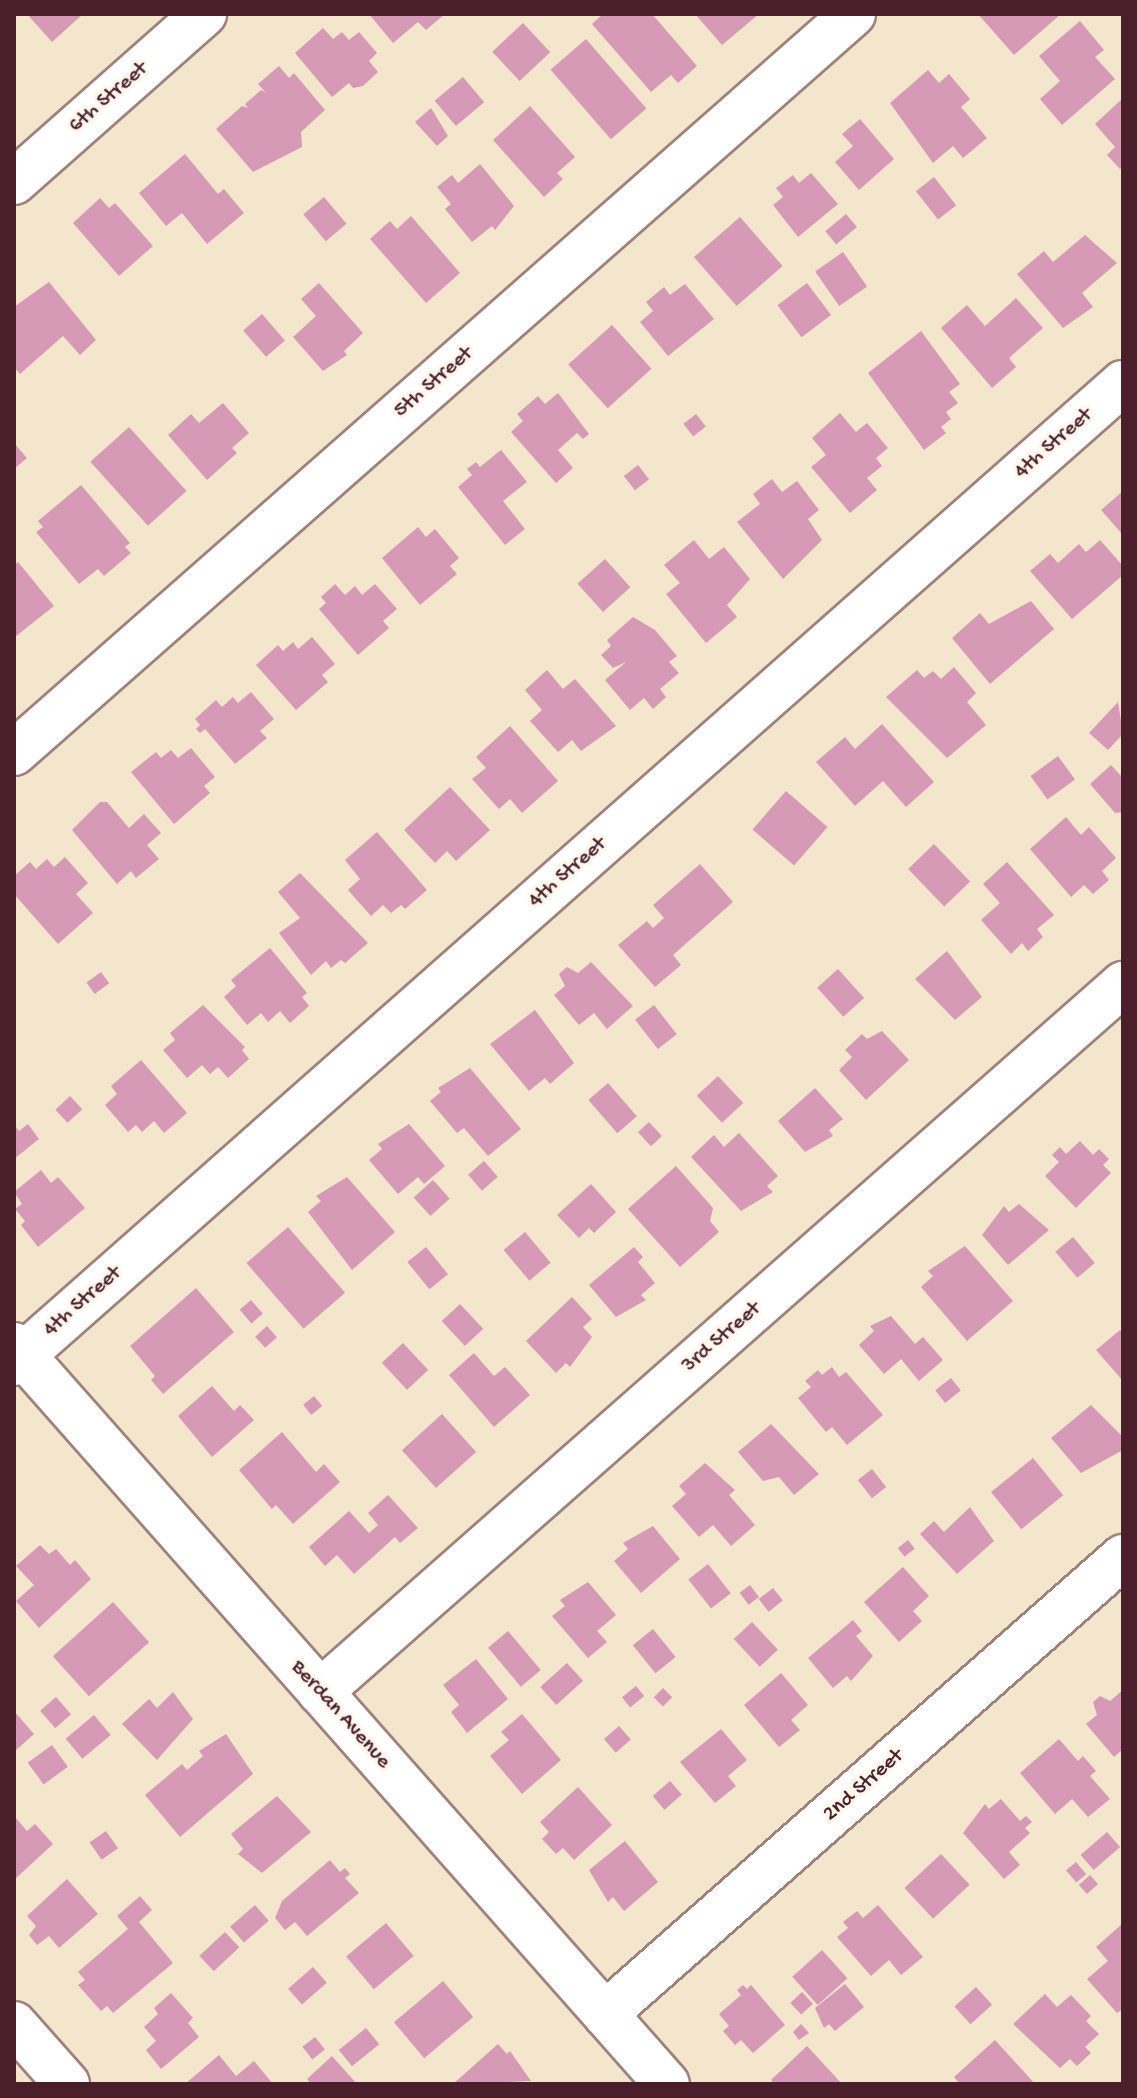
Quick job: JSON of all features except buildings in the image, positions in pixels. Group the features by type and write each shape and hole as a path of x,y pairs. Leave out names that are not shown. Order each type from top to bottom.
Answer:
{"street":[{"name":"6th Street","path":"14,182 204,14"},
{"name":"5th Street","path":"14,753 853,14"},
{"name":"4th Street","path":"17,1354 1123,383"},
{"name":"3rd Street","path":"320,1692 1123,984"},
{"name":"Berdan Avenue","path":"17,1354 667,2084"},
{"name":"2nd Street","path":"605,2014 1123,1557"},
{"path":"14,2024 67,2084"}]}
